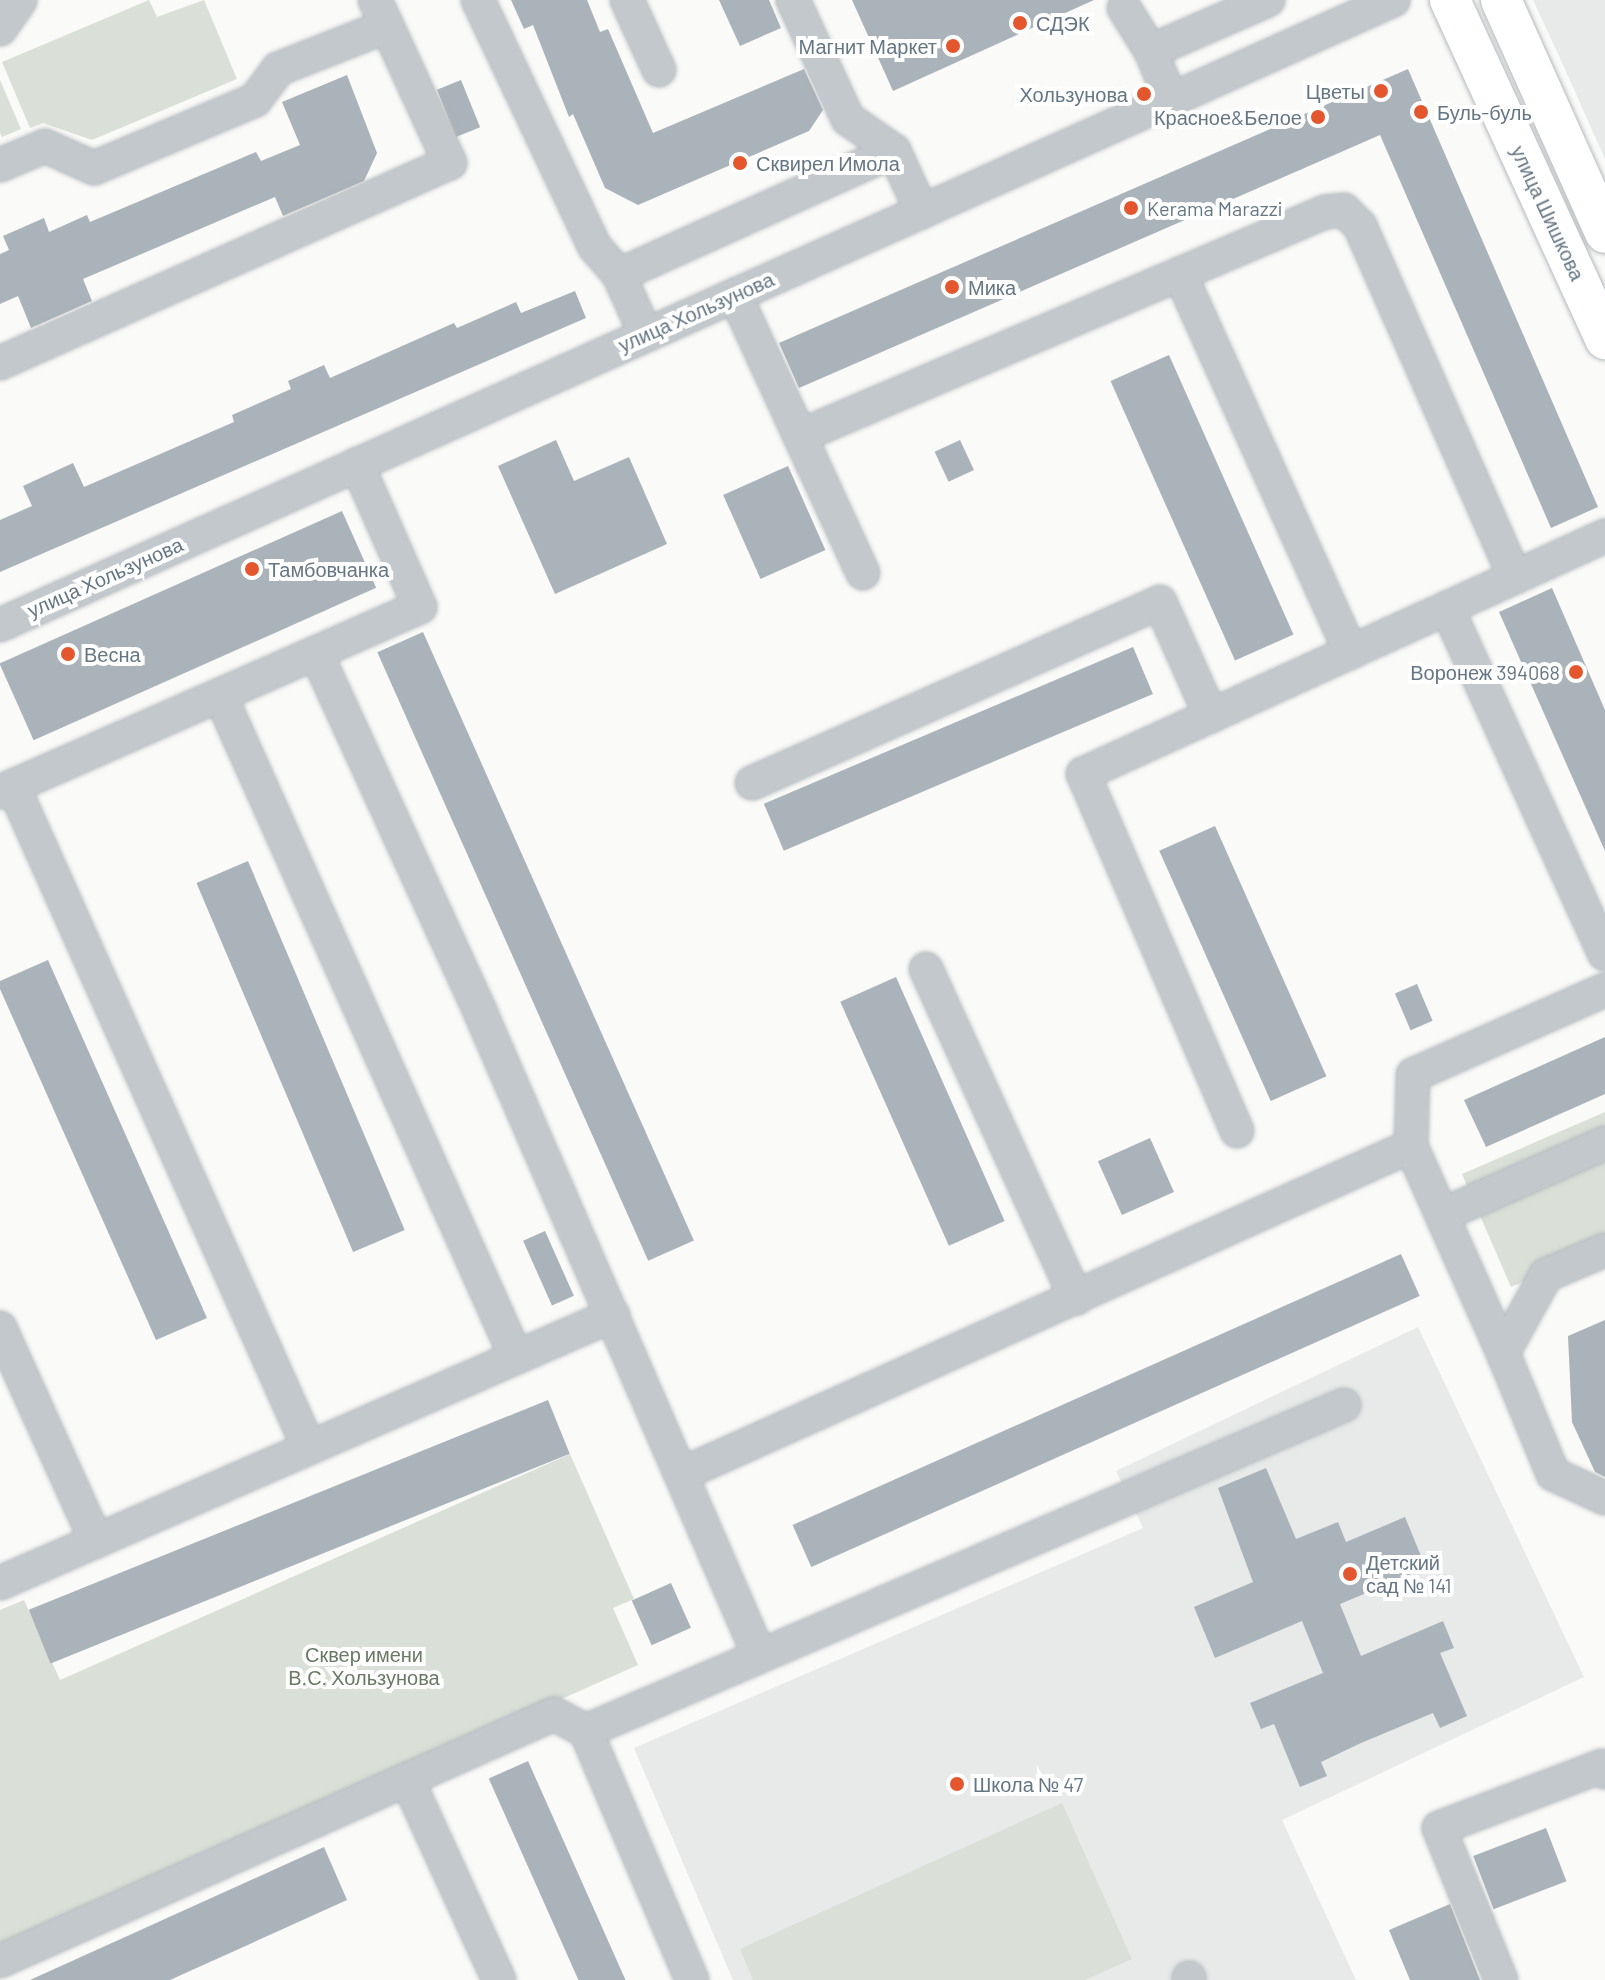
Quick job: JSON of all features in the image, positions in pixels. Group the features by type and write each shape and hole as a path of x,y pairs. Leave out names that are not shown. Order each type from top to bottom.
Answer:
{"main road":[{"name":"улица Шишкова","path":"1450,0 1605,339"},
{"path":"1501,0 1605,233"}],"street":[{"path":"0,29 20,0"},
{"path":"478,0 595,247 619,275 646,335"},
{"path":"627,0 659,70"},
{"path":"793,0 848,119 894,151 922,212"},
{"path":"1151,51 1268,0"},
{"name":"улица Хользунова","path":"0,625 1393,0"},
{"path":"1124,8 1151,51 1171,100"},
{"path":"0,165 45,146 94,168 255,100 278,69 381,13 450,163 0,363"},
{"path":"619,275 894,151"},
{"path":"800,436 1325,212 1344,210 1360,226 1515,577"},
{"path":"1180,274 1351,652"},
{"path":"735,295 863,573"},
{"path":"309,1448 6,789 420,607 357,464"},
{"path":"1237,1131 1083,774 1605,536"},
{"path":"752,783 1160,602 1211,716"},
{"path":"1447,608 1605,954"},
{"path":"316,653 613,1315 759,1655"},
{"path":"220,695 516,1357"},
{"path":"926,969 1076,1298"},
{"path":"1605,990 1413,1075 1411,1146 1553,1474 1605,1498"},
{"path":"1442,1215 1605,1143"},
{"path":"682,1474 1411,1146"},
{"path":"1503,1353 1546,1275 1605,1250"},
{"path":"0,1583 613,1315"},
{"path":"0,1328 96,1541"},
{"path":"586,1731 1344,1405"},
{"path":"0,1961 554,1714 586,1731 692,1980"},
{"path":"1501,1980 1439,1828 1602,1766 1605,1772"},
{"path":"407,1779 499,1980"}],"shaded area":[{"path":"1533,0 1605,0 1605,159 1559,56"},
{"name":"Школа № 47","path":"1418,1327 1584,1677 1282,1820 1356,1980 733,1980 634,1748 1143,1528 1116,1471"}],"green space":[{"path":"149,0 157,17 204,0 237,79 92,140 43,123 30,128 2,62"},
{"path":"0,80 21,129 2,137 0,133"},
{"path":"1605,1112 1605,1246 1511,1287 1462,1174"},
{"name":"Сквер имени В.С. Хользунова","path":"570,1454 634,1599 613,1608 638,1665 0,1948 0,1610 24,1600 60,1680"},
{"path":"1062,1803 1132,1959 1085,1980 753,1980 740,1949"}],"building":[{"path":"511,0 587,0 600,32 608,29 653,133 804,69 823,110 809,131 638,205 605,188 573,114 569,117 533,25 524,29"},
{"path":"719,0 769,0 781,28 740,46"},
{"path":"852,0 1094,0 893,91"},
{"path":"1408,69 1598,507 1551,528 1380,135 799,388 779,343"},
{"path":"347,75 377,153 364,181 283,216 275,197 83,279 92,301 31,328 18,296 0,304 0,254 9,250 3,236 44,218 49,232 87,215 90,222 256,152 261,161 300,145 282,102"},
{"path":"461,80 480,127 456,137 437,90"},
{"path":"575,291 586,318 0,572 0,520 32,506 23,486 73,463 84,487 234,422 232,415 291,389 288,381 324,365 330,378 454,323 457,328 516,302 521,313"},
{"path":"1169,355 1293,635 1235,661 1111,381"},
{"path":"556,440 574,481 629,457 667,544 555,594 498,466"},
{"path":"960,440 974,470 949,482 935,452"},
{"path":"788,466 825,550 761,579 723,495"},
{"path":"342,511 376,588 34,740 0,663"},
{"path":"1552,588 1605,710 1605,851 1499,612"},
{"path":"423,632 694,1240 648,1261 377,652"},
{"path":"1133,647 1153,694 784,851 764,804"},
{"path":"1215,826 1326,1076 1271,1101 1159,851"},
{"path":"248,861 405,1230 353,1252 196,883"},
{"path":"48,960 207,1318 156,1340 0,989 0,981"},
{"path":"896,977 1005,1221 949,1246 840,1002"},
{"path":"1417,984 1433,1021 1411,1030 1395,993"},
{"path":"1605,1037 1605,1094 1486,1147 1464,1100"},
{"path":"1150,1138 1174,1192 1122,1215 1098,1161"},
{"path":"545,1231 574,1296 552,1306 523,1241"},
{"path":"1401,1254 1420,1296 811,1567 793,1525"},
{"path":"1605,1320 1605,1477 1595,1472 1572,1422 1568,1336"},
{"path":"548,1400 570,1454 51,1664 29,1610"},
{"path":"1266,1468 1296,1539 1338,1522 1346,1542 1405,1517 1426,1568 1340,1604 1361,1656 1443,1621 1454,1648 1440,1653 1467,1716 1440,1728 1433,1713 1361,1743 1321,1762 1327,1776 1300,1787 1274,1724 1261,1729 1250,1703 1323,1673 1302,1621 1215,1658 1194,1607 1253,1582 1218,1488"},
{"path":"671,1583 691,1628 652,1645 632,1600"},
{"path":"528,1761 626,1980 578,1980 489,1778"},
{"path":"1546,1828 1566,1881 1494,1909 1473,1856"},
{"path":"324,1847 347,1900 170,1980 30,1980"},
{"path":"1450,1904 1480,1980 1410,1980 1389,1930"}],"place":[{"name":"СДЭК","path":"1020,23"},
{"name":"Магнит Маркет","path":"953,46"},
{"name":"Цветы","path":"1381,91"},
{"name":"Хользунова","path":"1144,94"},
{"name":"Буль-буль","path":"1421,112"},
{"name":"Красное&Белое","path":"1318,117"},
{"name":"Сквирел Имола","path":"740,163"},
{"name":"Kerama Marazzi","path":"1131,208"},
{"name":"Мика","path":"952,287"},
{"name":"Тамбовчанка","path":"252,569"},
{"name":"Весна","path":"68,654"},
{"name":"Воронеж 394068","path":"1576,672"},
{"name":"Детский сад № 141","path":"1350,1574"},
{"name":"Школа № 47","path":"957,1784"}]}
